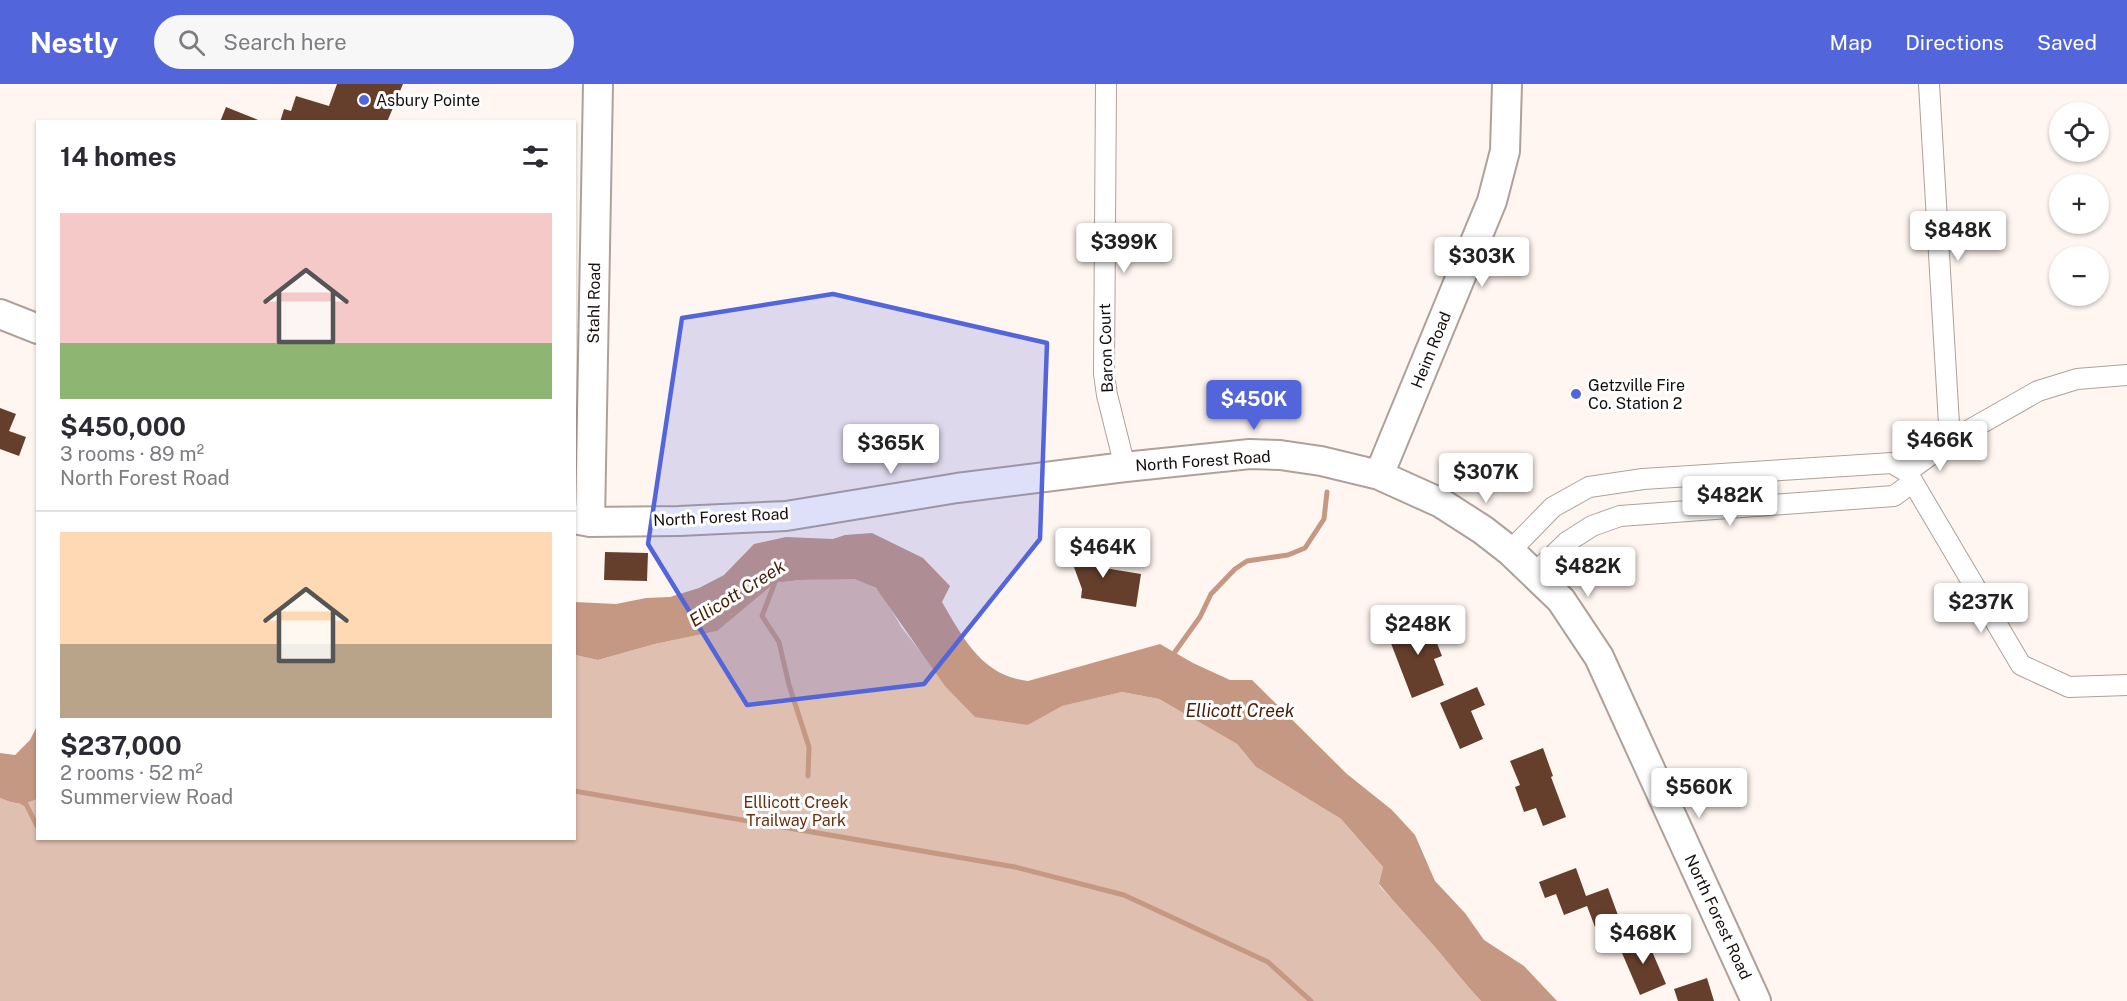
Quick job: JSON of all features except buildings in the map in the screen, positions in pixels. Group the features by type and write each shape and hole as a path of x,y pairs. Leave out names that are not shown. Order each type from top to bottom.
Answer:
{"street":[{"name":"Stahl Road","path":"582,520 598,84"},
{"name":"Baron Court","path":"1106,84 1104,374 1125,467"},
{"name":"Heim Road","path":"1379,475 1492,201 1504,151 1507,84"},
{"path":"1929,84 1950,441"},
{"path":"0,314 36,328"},
{"path":"1535,573 1567,542 1592,526 1620,516 1894,496 1910,477 1950,441 2038,391 2078,379 2127,375"},
{"name":"North Forest Road","path":"582,520 679,521 786,516 957,488 1215,456 1260,454 1321,461 1379,475 1441,503 1483,530 1535,573 1561,600 1599,657 1756,1001"},
{"path":"1510,551 1553,507 1589,487 1643,479 1893,463 1910,477 2021,665 2069,687 2127,685"}],"highlighted area":[{"path":"833,294 1047,343 1040,539 924,684 747,705 648,544 682,318"}],"green space":[{"name":"Elllicott Creek Trailway Park","path":"860,579 880,591 902,628 944,685 1028,725 1061,706 1122,692 1159,699 1237,744 1256,767 1341,819 1383,867 1379,885 1481,1001 0,1001 0,798 18,803 36,799 36,840 576,840 576,655 598,660 655,644 716,631 775,583 800,580"}],"water":[{"name":"Ellicott Creek","path":"872,533 923,558 950,586 942,602 966,641 986,663 1012,678 1028,681 1160,644 1193,663 1230,680 1252,680 1347,774 1392,810 1415,835 1435,881 1465,913 1484,940 1524,966 1557,1001 1481,1001 1379,884 1383,867 1341,819 1256,767 1237,744 1159,699 1122,692 1062,706 1028,725 975,717 944,685 876,588 855,579 775,583 717,631 655,644 598,660 576,655 576,602 616,604 646,598 670,597 699,588 724,575 754,544 786,537 833,539 845,535"},
{"path":"36,728 36,799 18,803 0,798 0,753 15,755 30,740"}],"waterway":[{"path":"1172,656 1200,617 1211,594 1235,569 1247,561 1288,555 1305,548 1324,519 1327,492"},
{"path":"777,577 762,616 779,642 789,685 809,747 808,776"},
{"path":"576,791 1015,867 1124,895 1268,962 1311,1001"},
{"path":"22,802 26,804 36,824"}],"place":[{"name":"Asbury Pointe","path":"364,100"},
{"name":"Getzville Fire Co. Station 2","path":"1576,394"}]}
